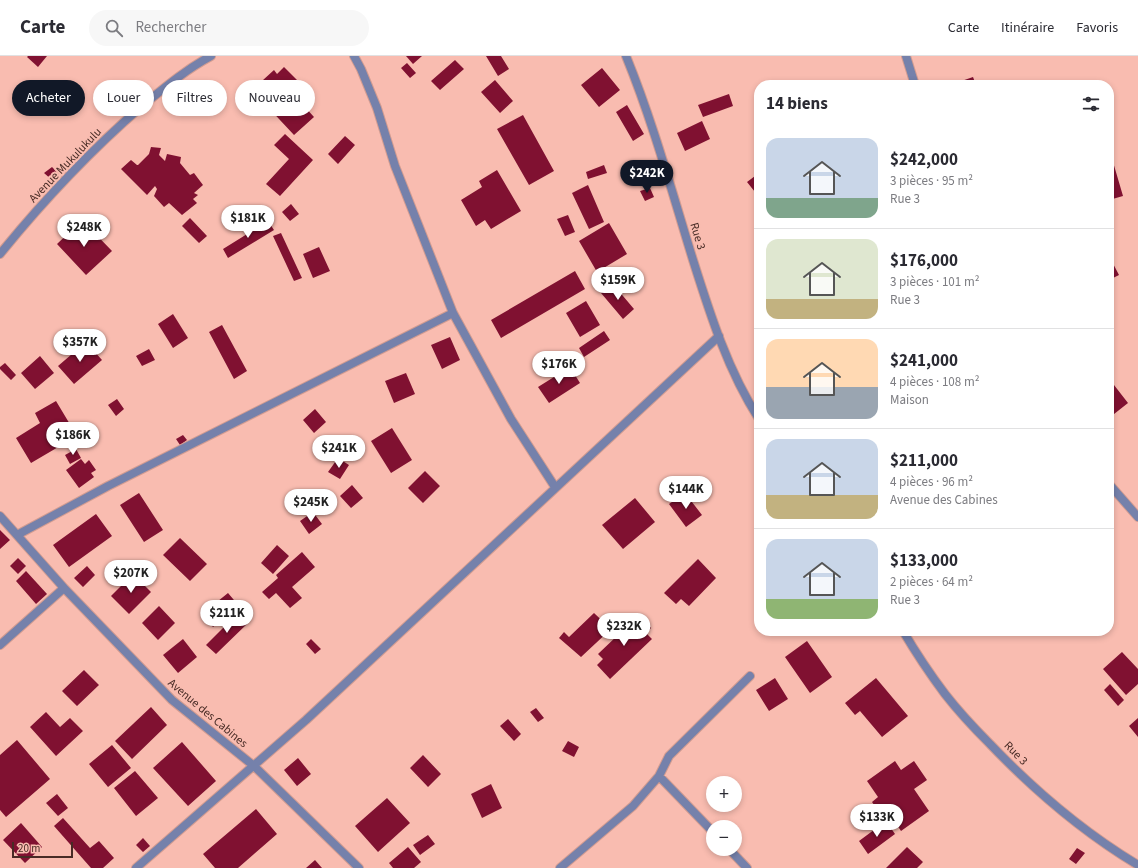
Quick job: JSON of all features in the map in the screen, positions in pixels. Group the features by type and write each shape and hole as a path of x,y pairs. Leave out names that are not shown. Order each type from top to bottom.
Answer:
{"street":[{"name":"Avenue Mukulukulu","path":"0,254 55,191 98,147 172,81 211,56"},
{"path":"354,56 377,108 395,166 453,313 511,418 555,487"},
{"name":"Rue 3","path":"626,56 645,106 701,284 719,336 738,380 754,410"},
{"path":"906,56 913,80"},
{"path":"17,535 115,482 453,313"},
{"path":"136,868 306,720 719,336"},
{"path":"1114,490 1138,517"},
{"name":"Avenue des Cabines","path":"0,516 64,588 172,700 254,766 358,868"},
{"path":"0,645 64,588"},
{"name":"Rue 3","path":"906,636 945,694 968,722 1009,764 1086,831 1138,865"},
{"path":"560,868 633,806 659,776 669,756 750,676"},
{"path":"659,776 706,825"},
{"path":"736,856 747,868"}],"building":[{"path":"47,56 38,67 27,57"},
{"path":"406,56 422,56 413,64"},
{"path":"486,56 501,56 509,69 498,76"},
{"path":"455,60 464,69 440,90 431,81"},
{"path":"407,63 416,73 410,78 401,68"},
{"path":"284,67 297,80 263,80 274,70 277,74"},
{"path":"602,68 620,90 599,107 581,85"},
{"path":"973,77 974,80 964,80"},
{"path":"495,80 513,101 500,113 481,92"},
{"path":"729,94 733,106 703,117 698,105"},
{"path":"627,105 644,134 633,141 616,112"},
{"path":"523,115 554,171 529,185 497,129"},
{"path":"276,116 313,116 314,117 294,135"},
{"path":"702,121 710,139 685,151 677,133"},
{"path":"285,134 313,160 280,196 266,184 289,159 274,145"},
{"path":"345,136 355,145 338,164 328,154"},
{"path":"151,147 161,148 159,155 165,161 167,154 181,157 180,163 190,175 194,173 203,185 194,193 198,195 193,199 197,203 182,215 169,203 164,207 154,196 157,189 155,186 147,195 121,169 131,160 138,165 149,154"},
{"path":"604,165 607,173 588,179 586,172"},
{"path":"1114,165 1123,196 1114,199"},
{"path":"52,167 59,174 52,180 44,173"},
{"path":"497,170 521,211 491,229 485,220 476,226 461,200 482,187 479,181"},
{"path":"754,177 754,191 747,182"},
{"path":"588,185 604,222 589,229 572,193"},
{"path":"650,188 654,197 645,201 640,191"},
{"path":"291,204 299,214 290,221 282,212"},
{"path":"568,215 575,232 565,236 557,219"},
{"path":"190,218 207,236 199,243 182,226"},
{"path":"82,220 112,251 86,275 57,244"},
{"path":"268,221 274,230 228,258 223,249"},
{"path":"609,223 627,254 597,272 579,241"},
{"path":"281,233 302,278 294,281 273,236"},
{"path":"319,247 330,271 313,278 303,254"},
{"path":"1114,266 1119,275 1114,278"},
{"path":"575,271 585,289 501,338 491,320"},
{"path":"612,283 634,309 623,319 601,293"},
{"path":"586,301 600,325 580,337 566,313"},
{"path":"173,314 188,338 173,348 158,324"},
{"path":"222,325 247,371 234,379 209,332"},
{"path":"604,331 610,340 584,357 579,348"},
{"path":"450,337 460,360 442,369 431,345"},
{"path":"86,342 102,360 74,384 58,366"},
{"path":"149,349 155,360 142,366 136,356"},
{"path":"40,356 54,373 35,389 21,373"},
{"path":"5,363 16,375 11,380 0,369 0,367"},
{"path":"570,367 580,383 549,403 538,387"},
{"path":"406,373 415,394 394,403 385,381"},
{"path":"1114,385 1128,403 1114,414"},
{"path":"117,399 124,409 116,416 108,405"},
{"path":"56,401 77,436 31,463 16,438 40,423 35,413"},
{"path":"315,409 326,422 314,433 303,420"},
{"path":"392,428 412,460 391,473 371,441"},
{"path":"183,435 187,440 180,445 176,439"},
{"path":"76,449 81,458 70,464 65,455"},
{"path":"338,458 349,465 340,479 328,472"},
{"path":"81,459 85,464 89,460 96,470 91,473 94,477 79,488 66,470"},
{"path":"425,471 440,486 423,503 408,488"},
{"path":"352,485 363,498 351,508 340,496"},
{"path":"139,493 163,530 144,542 120,505"},
{"path":"685,493 702,515 686,527 669,504"},
{"path":"635,498 655,522 623,549 602,525"},
{"path":"313,512 322,524 309,534 300,521"},
{"path":"96,514 112,536 69,567 53,545"},
{"path":"0,530 10,540 0,549"},
{"path":"180,538 207,564 190,581 163,555"},
{"path":"277,545 289,556 273,574 261,563"},
{"path":"302,552 315,567 292,587 302,598 290,608 276,593 269,599 262,592 278,578 276,575"},
{"path":"18,558 26,566 18,574 10,566"},
{"path":"698,559 716,578 689,606 681,599 676,604 664,593"},
{"path":"87,566 95,575 83,587 74,578"},
{"path":"26,571 47,594 36,604 16,581"},
{"path":"133,574 151,592 129,614 111,596"},
{"path":"228,593 239,606 213,627 202,614"},
{"path":"159,606 175,623 158,640 142,623"},
{"path":"238,613 248,623 216,654 206,645"},
{"path":"594,613 611,629 581,657 559,638 564,632 569,637"},
{"path":"639,615 651,628 646,633 652,639 610,679 597,665 603,659 598,654"},
{"path":"183,639 197,657 178,673 163,655"},
{"path":"311,639 321,649 315,654 306,644"},
{"path":"807,641 832,677 810,693 785,657"},
{"path":"1122,652 1138,669 1138,684 1126,695 1103,669"},
{"path":"84,670 99,685 77,706 62,691"},
{"path":"775,678 788,699 769,711 756,690"},
{"path":"876,678 908,716 882,737 860,711 855,715 845,703"},
{"path":"1110,684 1124,700 1118,706 1104,690"},
{"path":"151,707 167,725 132,759 115,741"},
{"path":"536,708 544,718 538,722 530,712"},
{"path":"46,712 60,727 70,718 83,731 56,756 30,727"},
{"path":"1138,718 1138,737 1129,726"},
{"path":"508,719 521,734 514,741 500,726"},
{"path":"17,740 50,779 6,817 0,810 0,755"},
{"path":"568,741 579,747 574,757 562,751"},
{"path":"182,742 216,781 188,806 153,768"},
{"path":"112,745 131,768 108,787 89,764"},
{"path":"423,755 441,774 428,787 410,768"},
{"path":"298,758 311,774 297,786 284,770"},
{"path":"895,761 901,770 914,761 927,780 914,789 929,811 901,831 887,810 881,815 872,802 878,797 867,781"},
{"path":"135,771 158,798 136,816 114,788"},
{"path":"491,784 502,808 482,818 471,794"},
{"path":"57,794 68,808 58,816 46,803"},
{"path":"387,798 410,823 378,852 355,826"},
{"path":"256,809 277,834 238,868 215,868 203,854"},
{"path":"63,818 90,848 99,841 114,858 103,868 91,868 54,826"},
{"path":"886,821 895,834 868,854 859,841"},
{"path":"21,823 42,847 25,863 3,840"},
{"path":"428,835 435,844 420,855 413,845"},
{"path":"143,838 150,846 143,852 136,845"},
{"path":"408,847 421,862 414,868 393,868 389,863"},
{"path":"907,847 923,862 917,868 886,868"},
{"path":"1077,848 1085,853 1076,864 1069,859"},
{"path":"315,860 322,868 306,868"}]}
